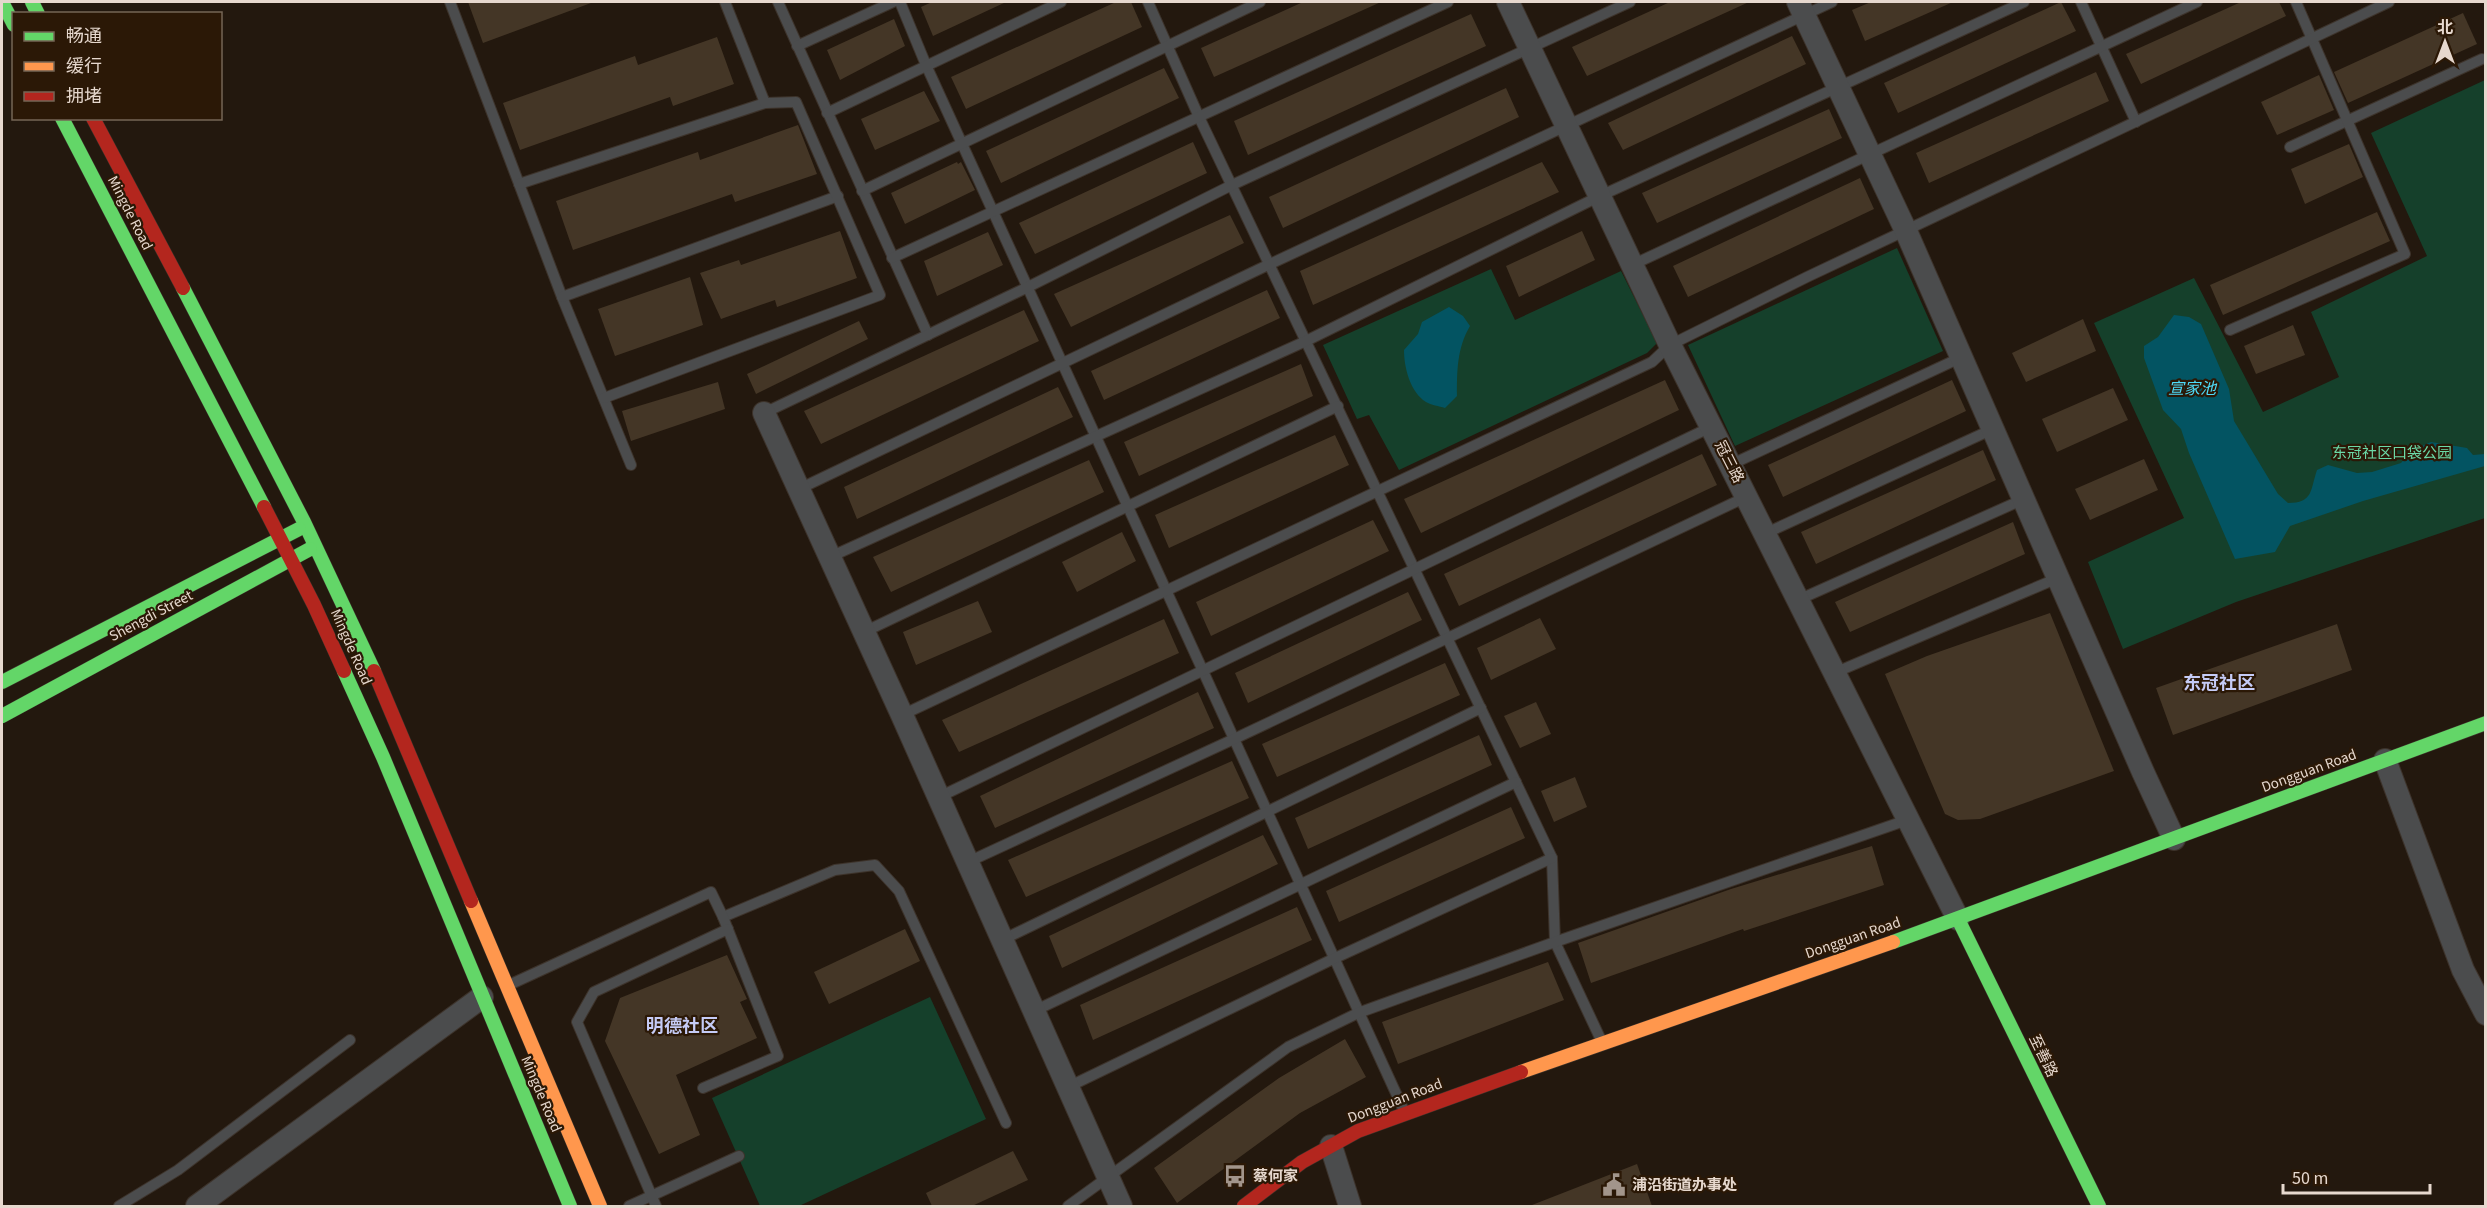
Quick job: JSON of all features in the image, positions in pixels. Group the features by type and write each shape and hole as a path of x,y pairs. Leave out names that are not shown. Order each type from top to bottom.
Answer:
{"street":[{"path":"2,2 12,21"},
{"name":"冠三路","path":"1508,2 1670,345 1958,919"},
{"path":"1801,8 1906,231 2174,839"},
{"name":"Mingde Road","path":"63,120 280,538 383,757 570,1206"},
{"name":"Mingde Road","path":"94,120 316,546 369,659 600,1206"},
{"path":"764,413 939,797 1121,1206"},
{"name":"Shengdi Street","path":"2,682 305,525"},
{"name":"Shengdi Street","path":"2,716 316,546"},
{"name":"Dongguan Road","path":"1244,1206 1302,1162 1358,1131 1602,1042 1958,919 2486,723"},
{"path":"2385,760 2463,970 2486,1014"},
{"name":"至善路","path":"1958,919 2099,1206"},
{"path":"197,1206 482,997"},
{"path":"1331,1146 1350,1206"}],"lane":[{"path":"450,2 562,297 632,465"},
{"path":"725,2 765,103"},
{"path":"778,2 928,335"},
{"path":"797,46 893,2"},
{"path":"900,2 926,64 1405,1114"},
{"path":"827,113 926,64 1061,2"},
{"path":"1148,2 1199,117 1379,490 1552,858 1555,942 1602,1042"},
{"path":"862,190 1260,2"},
{"path":"892,258 1448,2"},
{"path":"764,413 1028,288 1232,185 1630,2"},
{"path":"799,489 1566,125 1801,8 1832,2"},
{"path":"830,557 1306,340 1600,196 2024,2"},
{"path":"2081,2 2136,122"},
{"path":"1632,265 2197,2"},
{"path":"2230,330 2405,254 2296,2"},
{"path":"902,715 1652,362 1670,345 2389,2"},
{"path":"2290,147 2482,59"},
{"path":"519,184 765,103 796,102 880,295 604,398"},
{"path":"562,297 838,196"},
{"path":"1730,465 1962,357"},
{"path":"864,632 1338,406"},
{"path":"939,797 1711,427"},
{"path":"1764,534 1993,429"},
{"path":"968,862 1234,740 1746,497"},
{"path":"1798,600 2024,499"},
{"path":"1834,674 2058,578"},
{"path":"1002,940 1266,810 1481,708"},
{"path":"1034,1011 1516,782"},
{"path":"1068,1206 1288,1047 1358,1013 1907,820"},
{"path":"1068,1087 1333,959 1552,858"},
{"path":"723,917 835,870 875,865 899,891 1006,1124"},
{"path":"507,986 711,892 778,1056 703,1088"},
{"path":"653,1201 578,1022 594,992 728,929"},
{"path":"119,1206 178,1170 350,1040"},
{"path":"629,1206 653,1201 739,1156"}],"green space":[{"name":"东冠社区口袋公园","path":"2485,80 2485,518 2236,602 2123,649 2088,562 2184,518 2094,323 2194,278 2263,412 2339,377 2311,312 2427,256 2371,133"},
{"path":"1897,248 1943,351 1735,446 1688,345"},
{"path":"1491,269 1515,320 1621,271 1657,343 1647,353 1399,470 1369,415 1357,419 1323,345"},
{"path":"930,997 986,1119 799,1206 760,1206 712,1098"}],"water":[{"path":"1449,307 1463,316 1470,326 1460,351 1457,396 1445,408 1420,398 1412,386 1407,371 1404,350 1418,334 1422,322"},
{"name":"宣家池","path":"2174,315 2189,317 2201,324 2229,389 2234,421 2278,494 2288,503 2302,501 2306,498 2317,470 2328,465 2357,473 2372,472 2401,463 2412,450 2431,442 2467,448 2473,455 2485,454 2485,466 2363,501 2290,526 2275,552 2235,559 2189,453 2181,429 2163,410 2144,358 2144,346 2158,337"}],"building":[{"path":"468,2 590,2 591,3 483,43"},
{"path":"932,2 1006,2 933,36 921,7"},
{"path":"1116,2 1131,2 1142,27 966,109 951,77"},
{"path":"1303,2 1381,2 1214,77 1201,48"},
{"path":"1670,2 1749,2 1587,76 1572,47"},
{"path":"1871,2 1953,2 1865,41 1852,10"},
{"path":"2061,2 2076,31 1898,113 1884,83"},
{"path":"2241,2 2279,2 2286,16 2141,84 2126,54"},
{"path":"2463,13 2477,44 2348,103 2334,72"},
{"path":"1471,14 1486,46 1248,155 1234,121"},
{"path":"894,19 905,46 840,80 827,50"},
{"path":"1792,36 1806,64 1623,150 1608,123"},
{"path":"717,37 734,84 673,106 670,97 520,150 503,103 635,56 638,65"},
{"path":"1164,68 1179,98 1001,183 986,151"},
{"path":"2096,72 2109,101 1929,183 1916,153"},
{"path":"2319,75 2334,110 2277,135 2261,102"},
{"path":"1506,88 1519,117 1283,228 1269,197"},
{"path":"924,91 940,121 875,150 861,119"},
{"path":"1829,109 1842,138 1657,223 1642,193"},
{"path":"798,125 817,174 735,202 732,194 573,250 556,201 698,152 700,160"},
{"path":"1193,142 1207,173 1035,254 1019,223"},
{"path":"2349,144 2363,177 2305,204 2291,169"},
{"path":"957,162 958,164 961,162 975,190 905,224 891,193"},
{"path":"1542,162 1559,192 1313,305 1300,271"},
{"path":"1860,178 1874,209 1688,297 1673,266"},
{"path":"2377,212 2390,241 2223,315 2210,285"},
{"path":"1230,215 1244,243 1071,327 1054,294"},
{"path":"840,231 857,278 777,307 775,300 721,319 700,273 739,260 741,265"},
{"path":"1582,231 1595,260 1519,297 1506,266"},
{"path":"988,232 1003,265 937,296 924,261"},
{"path":"690,277 703,325 615,356 598,309"},
{"path":"1267,290 1280,318 1104,400 1091,371"},
{"path":"1024,310 1039,341 821,444 804,411"},
{"path":"2083,319 2096,351 2026,382 2012,353"},
{"path":"859,321 868,339 756,394 747,374"},
{"path":"2293,325 2305,355 2256,374 2244,346"},
{"path":"1301,364 1313,396 1139,476 1124,442"},
{"path":"1665,380 1679,410 1421,533 1404,499"},
{"path":"1952,380 1966,411 1783,497 1768,465"},
{"path":"718,382 725,409 631,441 622,411"},
{"path":"1058,387 1073,417 857,519 844,487"},
{"path":"2113,388 2128,420 2057,452 2042,419"},
{"path":"1335,435 1349,465 1169,548 1155,515"},
{"path":"1983,450 1996,480 1816,564 1801,532"},
{"path":"1702,454 1717,485 1459,606 1444,574"},
{"path":"2144,459 2158,490 2090,520 2075,489"},
{"path":"1089,460 1104,492 891,592 873,557"},
{"path":"1373,520 1389,551 1211,636 1196,602"},
{"path":"2013,522 2025,554 1850,632 1835,602"},
{"path":"1122,532 1136,561 1077,592 1062,562"},
{"path":"1408,592 1422,620 1248,703 1235,673"},
{"path":"978,601 992,632 916,665 903,632"},
{"path":"2050,613 2114,771 1980,819 1958,820 1945,814 1885,674 1927,656"},
{"path":"1540,618 1556,649 1491,680 1477,648"},
{"path":"1164,619 1179,653 959,752 942,720"},
{"path":"2337,624 2352,670 2173,735 2156,688"},
{"path":"1445,663 1460,695 1277,777 1262,744"},
{"path":"1198,692 1214,728 995,828 980,796"},
{"path":"1536,702 1551,734 1520,748 1504,716"},
{"path":"1479,735 1492,765 1308,849 1295,818"},
{"path":"1232,761 1249,798 1026,897 1008,860"},
{"path":"1575,777 1587,807 1554,822 1541,791"},
{"path":"1511,807 1525,838 1339,922 1326,891"},
{"path":"1263,835 1278,864 1062,968 1049,936"},
{"path":"1872,846 1884,885 1744,931 1743,929 1591,983 1578,943 1731,889"},
{"path":"1297,907 1312,940 1093,1040 1080,1005"},
{"path":"905,929 920,961 829,1004 814,972"},
{"path":"727,955 747,999 740,1002 757,1038 676,1075 700,1135 659,1154 605,1041 620,998"},
{"path":"1548,962 1564,1000 1398,1064 1382,1022"},
{"path":"1345,1039 1366,1077 1300,1113 1177,1203 1154,1168 1279,1078"},
{"path":"1013,1151 1028,1180 972,1206 932,1206 926,1193"},
{"name":"浦沿街道办事处","path":"1637,1164 1652,1206 1532,1206 1532,1205"}],"traffic: fast":[{"path":"2,2 12,21"},
{"path":"32,2 37,12"},
{"path":"63,120 264,507"},
{"path":"183,288 304,522 374,671"},
{"path":"2,682 299,529"},
{"path":"2,716 310,549"},
{"path":"344,671 383,757 570,1206"},
{"path":"1893,942 2486,723"},
{"path":"1958,919 2099,1206"}],"traffic: slow":[{"path":"471,901 600,1206"},
{"path":"1521,1072 1893,942"}],"traffic: jam":[{"path":"94,120 183,288"},
{"path":"264,507 314,605 344,671"},
{"path":"374,671 471,901"},
{"path":"1244,1206 1302,1162 1358,1131 1521,1072"}],"place":[{"name":"蔡何家","path":"1235,1176"},
{"name":"浦沿街道办事处","path":"1614,1185"}],"district":[{"name":"东冠社区","path":"2219,683"},
{"name":"明德社区","path":"682,1026"}]}
